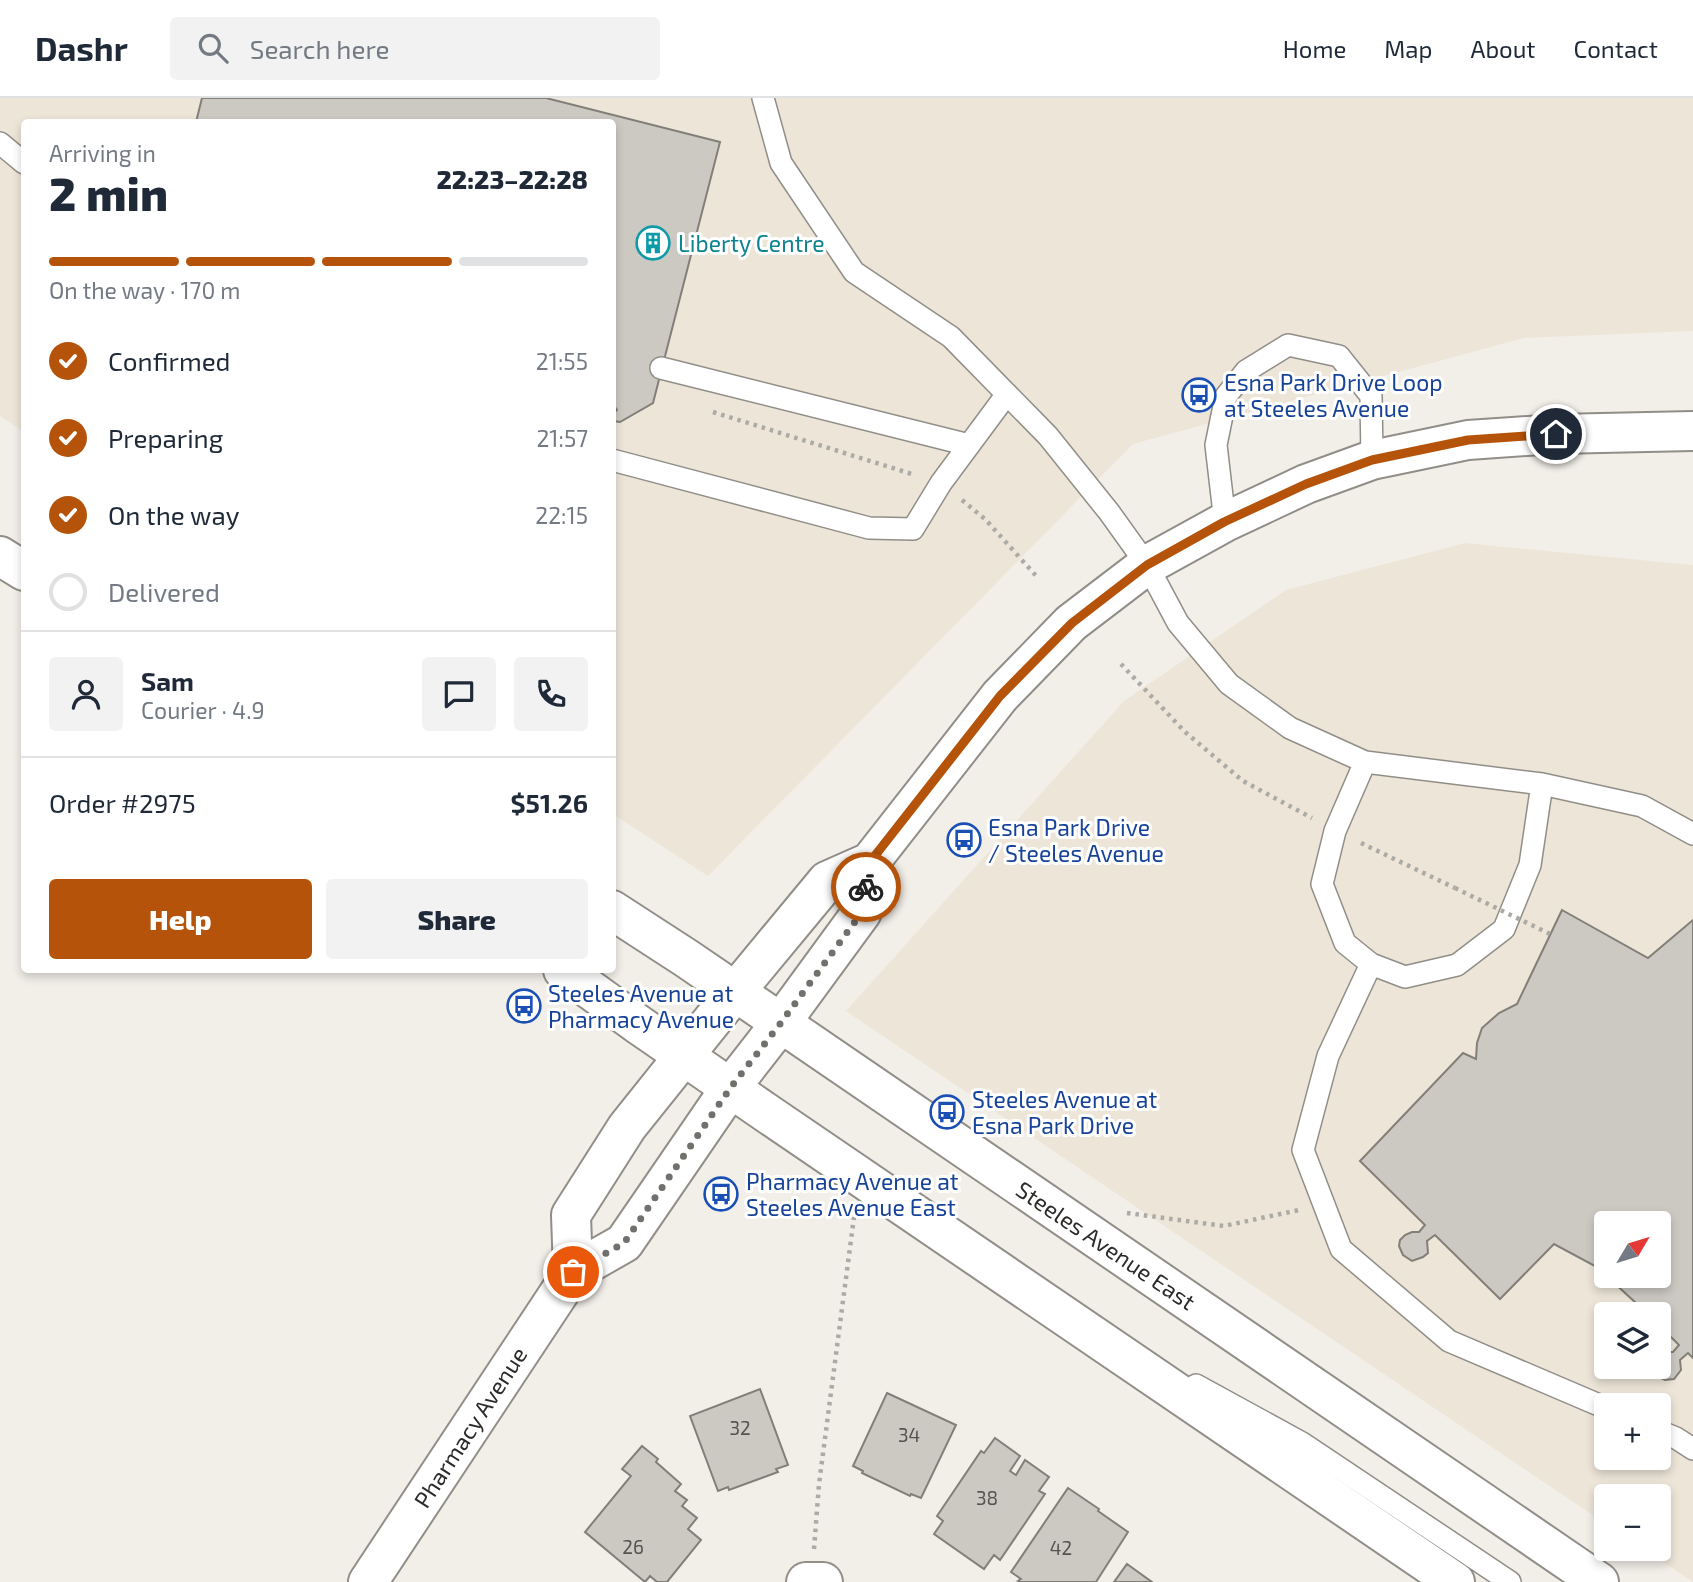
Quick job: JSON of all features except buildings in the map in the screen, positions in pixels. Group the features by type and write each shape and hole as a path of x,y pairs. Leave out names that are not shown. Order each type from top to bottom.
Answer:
{"street":[{"path":"573,1272 570,1215 627,1127 735,992 827,881 870,862 1000,696 1072,623 1147,565 1224,522 1306,484 1372,460 1468,440 1556,434 1693,431"},
{"path":"0,555 21,569"},
{"name":"Pharmacy Avenue","path":"368,1582 573,1272 624,1243 731,1087 862,912 870,862"},
{"name":"Steeles Avenue East","path":"616,913 1599,1582"},
{"path":"567,973 783,1124 1455,1582"}],"lane":[{"path":"763,98 781,163 854,272 951,337 1048,436 1109,512 1147,565 1178,623 1228,684 1290,728 1365,762 1542,784 1642,806 1693,834"},
{"path":"0,143 21,160"},
{"path":"1224,522 1216,445 1226,396 1246,371 1288,345 1339,356 1371,396 1372,460"},
{"path":"661,368 969,445"},
{"path":"616,461 869,528 913,528 941,483 1007,394"},
{"path":"1365,762 1335,831 1322,884 1345,943 1371,964 1405,976 1457,965 1504,929 1530,864 1542,784"},
{"path":"1371,964 1328,1056 1303,1150 1341,1249 1449,1341 1594,1403"},
{"path":"1061,1313 1302,1443 1510,1582"},
{"path":"1671,1436 1693,1449"}],"path":[{"path":"706,410 941,483 986,520 1038,578"},
{"path":"1121,664 1185,732 1243,781 1335,831 1550,934"},
{"path":"1127,1213 1224,1226 1324,1205"},
{"path":"814,1582 819,1484 855,1217"}],"shaded area":[{"name":"Liberty Centre","path":"0,98 1693,98 1693,331 1524,338 1133,444 708,876 616,816 616,119 21,119 21,430 0,416"},
{"path":"1465,543 1693,565 1693,1582 1662,1561 1671,1561 1671,1484 1594,1484 1594,1516 846,1011 1124,701 1286,590"}],"way so far":[{"path":"573,1272 624,1243 698,1132 862,912 866,887"}],"place":[{"name":"Liberty Centre","path":"653,243"},
{"name":"Esna Park Drive Loop at Steeles Avenue","path":"1199,395"},
{"name":"Esna Park Drive / Steeles Avenue","path":"964,840"},
{"name":"Steeles Avenue at Pharmacy Avenue","path":"524,1006"},
{"name":"Steeles Avenue at Esna Park Drive","path":"947,1112"},
{"name":"Pharmacy Avenue at Steeles Avenue East","path":"721,1194"}],"route":[{"path":"866,887 870,862 1000,696 1072,623 1147,565 1224,522 1306,484 1372,460 1468,440 1556,434"}]}
